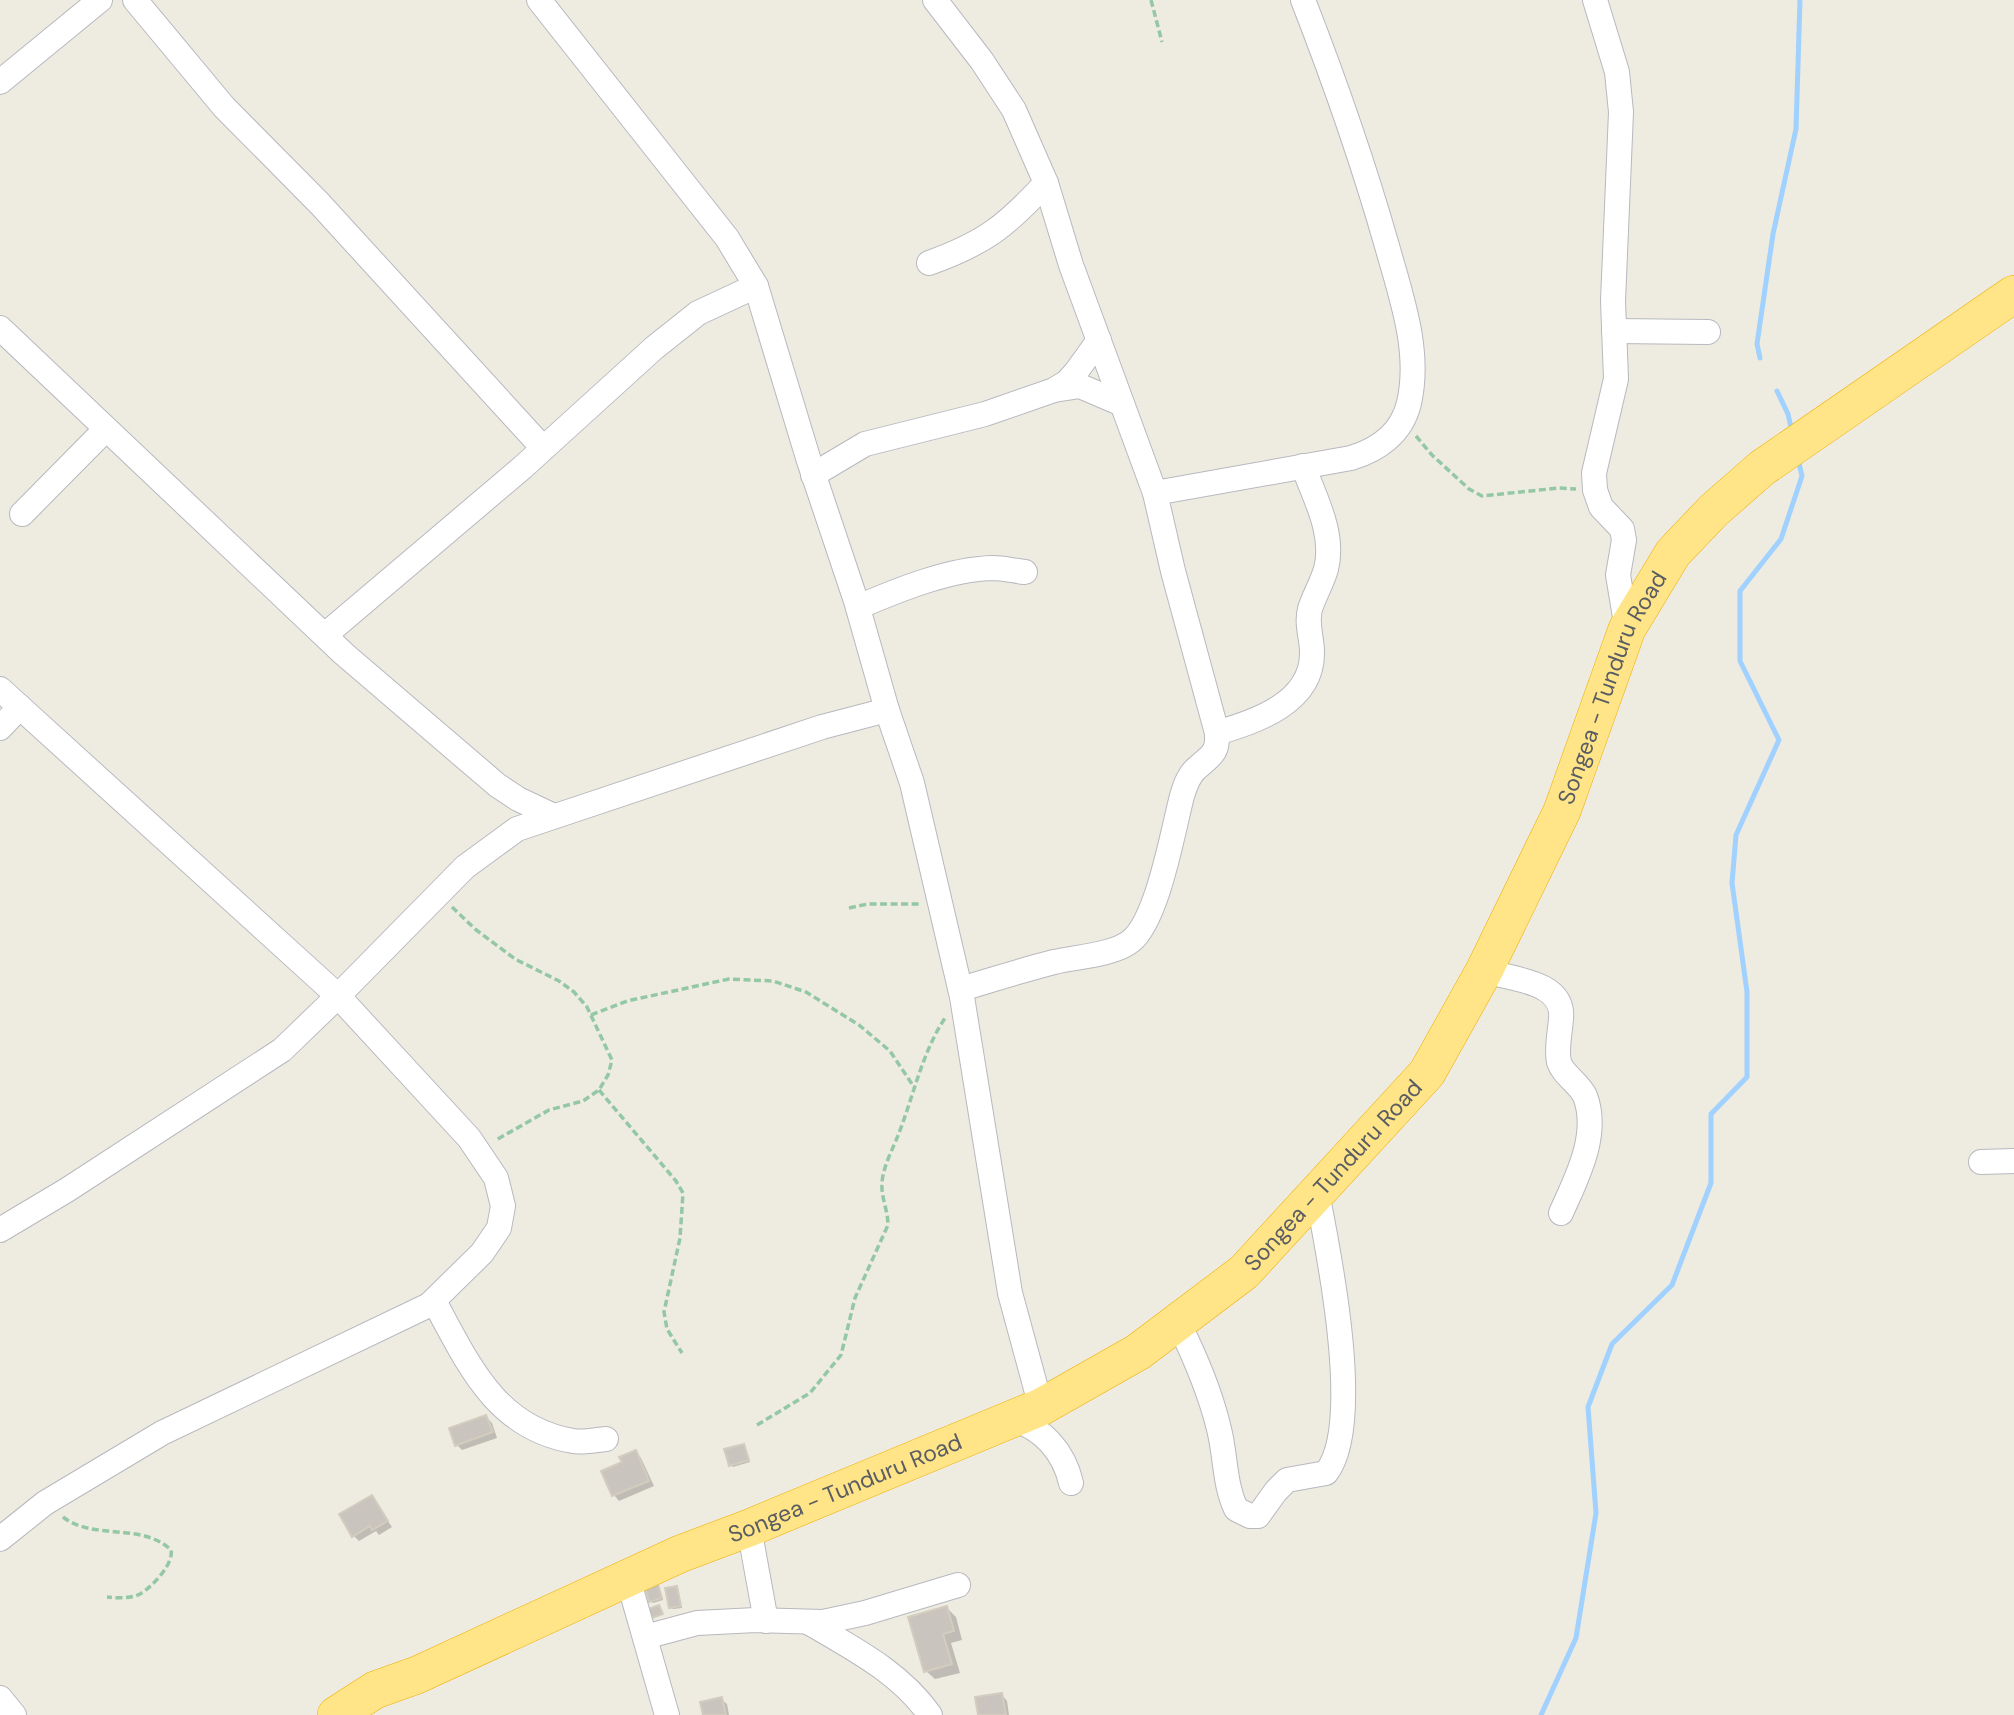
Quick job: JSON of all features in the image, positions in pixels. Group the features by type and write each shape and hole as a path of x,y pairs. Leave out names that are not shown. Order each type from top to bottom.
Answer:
{"highway":[{"name":"Songea - Tunduru Road","path":"336,1715 375,1690 417,1675 680,1554 1027,1413 1138,1352 1244,1272 1427,1073 1484,971 1562,811 1627,629 1673,553 1714,510 1762,468 2014,293"}],"street":[{"path":"0,82 100,0"},
{"path":"135,0 224,107 320,204 543,448"},
{"path":"539,0 727,238 756,286 813,475 858,607 887,710 912,783 962,993 1027,1413 1033,1427 1056,1448 1068,1468 1071,1483"},
{"path":"935,0 982,61 1014,110 1046,183 1060,232 1155,492 1217,733 1210,759 1196,769 1183,792 1162,877 1145,921 1132,940 1118,948 1049,963 962,993"},
{"path":"1155,492 1371,452 1384,443 1397,428 1409,405 1413,364 1401,296 1348,117 1303,0"},
{"path":"1595,0 1617,72 1621,112 1613,301 1616,379 1594,473 1595,490 1601,506 1622,529 1624,540 1618,575 1627,629"},
{"path":"929,263 989,236 1014,217 1046,183"},
{"path":"325,635 523,467 654,348 698,313 756,286"},
{"path":"0,328 325,635 496,785 554,816"},
{"path":"1614,331 1708,332"},
{"path":"1054,390 1076,372 1099,340"},
{"path":"813,475 865,444 985,414 1054,390 1080,386 1122,404"},
{"path":"22,514 106,429"},
{"path":"1217,733 1251,723 1288,702 1303,684 1311,668 1310,610 1326,568 1328,552 1326,529 1303,466"},
{"path":"858,607 923,582 963,573 992,568 1025,572"},
{"path":"0,689 338,996 469,1138 496,1178 503,1206 499,1228 482,1252 429,1305 162,1433 51,1500 0,1539"},
{"path":"0,728 20,707"},
{"path":"2,1225 67,1191 282,1050 465,867 517,829 822,727 887,710"},
{"path":"496,785 507,815 501,839"},
{"path":"1484,971 1544,987 1559,999 1562,1010 1559,1060 1586,1098 1589,1130 1581,1165 1561,1213"},
{"path":"1982,1161 2014,1161"},
{"path":"1178,1322 1204,1377 1220,1432 1228,1493 1236,1509 1250,1516 1258,1516 1287,1479 1326,1473 1336,1456 1342,1431 1343,1386 1332,1268 1317,1193"},
{"path":"434,1301 471,1369 497,1402 521,1422 545,1433 576,1442 606,1439"},
{"path":"749,1528 766,1621"},
{"path":"628,1579 667,1715"},
{"path":"645,1637 698,1623 823,1622 865,1613 958,1586"},
{"path":"808,1622 874,1661 902,1684 930,1715"},
{"path":"0,1698 13,1715"}],"path":[{"path":"1151,0 1162,41"},
{"path":"1403,416 1424,449 1469,489 1482,496 1559,488 1595,490"},
{"path":"438,893 475,929 505,951 574,992 591,1015 612,1060 608,1076 599,1090 583,1101 549,1110 524,1122 479,1154"},
{"path":"849,908 868,904 939,903"},
{"path":"591,1015 627,1001 729,979 773,981 806,992 859,1025 890,1051 914,1087"},
{"path":"757,1425 810,1393 841,1355 855,1298 888,1225 888,1214 881,1196 883,1173 928,1049 962,993"},
{"path":"599,1090 676,1181 683,1193 677,1256 664,1312 667,1329 682,1353"},
{"path":"51,1500 61,1515 74,1524 152,1538 171,1550 171,1558 163,1571 141,1594 131,1597 107,1597"}],"building":[{"path":"486,1415 493,1432 455,1446 449,1428"},
{"path":"744,1444 749,1460 729,1466 724,1449"},
{"path":"636,1450 649,1481 612,1496 601,1471 622,1462 619,1457"},
{"path":"372,1495 388,1521 372,1530 370,1526 352,1537 339,1514"},
{"path":"658,1584 662,1598 649,1602 645,1587"},
{"path":"677,1586 681,1606 669,1608 665,1588"},
{"path":"659,1605 663,1614 652,1618 648,1609"},
{"path":"947,1606 954,1631 943,1634 952,1664 924,1672 908,1617"},
{"path":"1002,1693 1006,1715 978,1715 975,1697"},
{"path":"722,1697 726,1715 703,1715 700,1702"}],"waterway":[{"path":"1760,358 1757,344 1773,234 1796,129 1800,0"},
{"path":"1777,391 1788,414 1792,432"},
{"path":"1541,1715 1576,1638 1596,1513 1588,1407 1612,1344 1672,1285 1711,1183 1711,1114 1747,1077 1747,992 1732,883 1736,835 1779,740 1740,661 1740,591 1781,539 1802,476 1798,459"}]}
